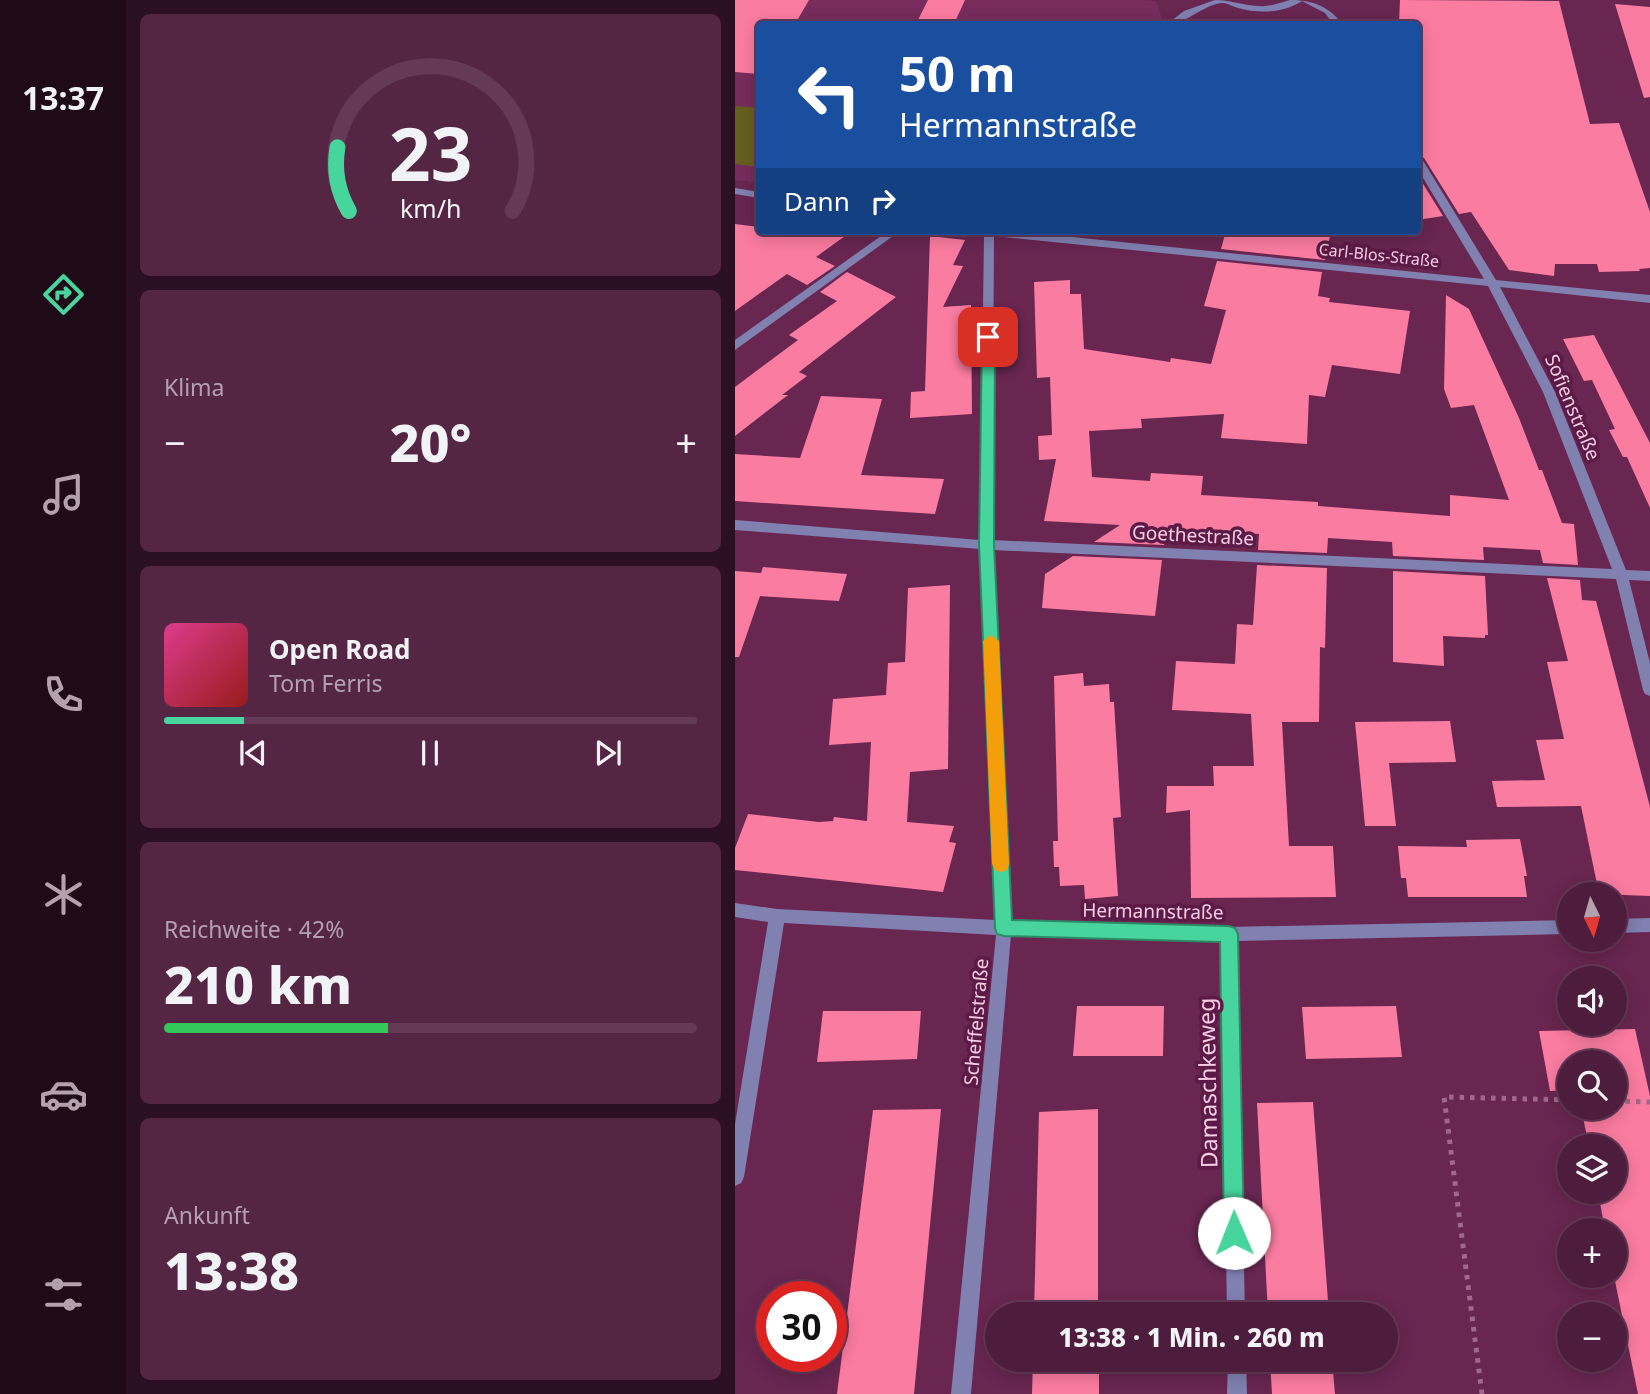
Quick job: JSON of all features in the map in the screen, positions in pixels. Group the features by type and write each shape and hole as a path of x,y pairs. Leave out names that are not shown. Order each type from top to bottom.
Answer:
{"street":[{"path":"1176,21 1187,13 1223,0 1243,7 1267,9 1298,0"},
{"path":"1306,0 1328,11 1335,21"},
{"name":"Sofienstraße","path":"1421,166 1491,281 1549,392 1621,575 1650,690"},
{"path":"735,191 756,194"},
{"path":"735,346 889,235"},
{"name":"Scheffelstraße","path":"961,1394 1004,928 986,545 985,235"},
{"name":"Carl-Blos-Straße","path":"1016,235 1650,299"},
{"name":"Goethestraße","path":"735,525 986,545 1650,576"},
{"name":"Hermannstraße","path":"735,911 777,916 1004,928 1229,934 1557,926"},
{"path":"735,1177 777,916"},
{"path":"1627,926 1650,925"},
{"name":"Damaschkeweg","path":"1229,934 1236,1302"},
{"path":"1237,1372 1237,1394"}],"path":[{"path":"1482,1394 1444,1097 1557,1100"},
{"path":"1627,1101 1650,1102"}],"shaded area":[{"path":"735,0 1156,1 1162,19 1159,21 756,21 756,183 735,180"},
{"path":"735,106 756,108 756,167 735,164"}],"building":[{"path":"735,0 809,0 797,21 756,21 756,74 735,72"},
{"path":"928,0 965,0 955,21 918,21"},
{"path":"1400,0 1559,1 1590,124 1619,123 1650,212 1650,268 1639,269 1640,271 1599,272 1597,264 1555,264 1554,276 1509,270 1471,212 1459,214 1421,156 1421,21 1399,21"},
{"path":"1615,4 1650,7 1650,97 1644,98"},
{"path":"1421,180 1443,216 1421,219"},
{"path":"735,224 756,227 756,235 846,235 816,257 835,266 807,285 787,274 735,311"},
{"path":"1225,235 1330,235 1325,260 1221,249"},
{"path":"930,236 965,240 953,265 963,266 943,307 971,305 972,414 910,418 911,392 925,391"},
{"path":"1217,261 1322,272 1318,296 1330,298 1329,302 1410,311 1400,374 1332,365 1325,397 1309,395 1307,444 1221,438 1224,414 1141,419 1142,428 1089,431 1092,477 1150,481 1151,473 1203,476 1201,495 1318,502 1318,506 1450,516 1450,495 1509,500 1474,405 1451,408 1444,389 1446,295 1469,309 1519,418 1539,470 1542,470 1562,523 1574,524 1578,565 1543,563 1540,550 1483,547 1484,560 1393,556 1392,542 1328,538 1327,553 1258,550 1259,534 1167,528 1164,545 1094,542 1120,525 1044,521 1056,459 1039,460 1038,436 1052,435 1050,377 1037,378 1034,282 1070,280 1070,294 1081,294 1084,349 1170,362 1171,358 1211,364 1226,310 1204,306"},
{"path":"847,272 896,297 799,372 807,376 782,395 788,395 735,436 735,387 798,340 789,335 837,301 820,292"},
{"path":"1594,335 1650,443 1650,508 1627,457 1623,457 1609,430 1615,429 1592,380 1584,381 1563,339"},
{"path":"821,396 882,399 861,475 944,479 935,514 735,501 735,454 800,458"},
{"path":"1073,556 1162,560 1155,616 1042,608 1045,574"},
{"path":"1257,565 1327,568 1325,648 1320,647 1319,722 1282,722 1289,846 1333,846 1336,897 1191,898 1190,810 1166,813 1167,786 1214,786 1213,766 1254,766 1251,714 1172,710 1176,661 1235,664 1237,624 1253,625"},
{"path":"763,567 847,574 839,601 760,596 739,657 735,657 735,571 761,573"},
{"path":"1393,571 1485,576 1488,635 1485,635 1485,638 1443,636 1444,666 1393,662"},
{"path":"1547,578 1580,580 1582,600 1596,601 1650,807 1650,896 1627,895 1627,882 1597,882 1581,806 1497,807 1492,781 1545,780 1536,740 1564,739 1547,662 1568,661"},
{"path":"950,585 948,769 910,772 907,822 954,826 949,842 956,843 943,892 735,870 735,848 748,814 819,822 833,821 834,817 867,821 871,742 829,745 833,699 886,695 888,663 905,662 908,588"},
{"path":"1083,673 1084,686 1109,684 1110,702 1114,702 1121,817 1113,818 1118,896 1085,899 1084,885 1060,886 1059,867 1054,867 1053,841 1058,841 1054,676"},
{"path":"1450,721 1456,762 1389,763 1396,826 1365,826 1355,722"},
{"path":"1520,839 1527,876 1524,876 1527,897 1408,897 1406,878 1401,878 1398,846 1467,847 1466,840"},
{"path":"1077,1006 1164,1006 1163,1056 1073,1056"},
{"path":"1396,1006 1402,1057 1306,1059 1302,1007"},
{"path":"823,1011 921,1011 917,1059 817,1062"},
{"path":"1627,1029 1635,1029 1650,1096 1650,1394 1638,1394 1627,1340 1627,1302 1619,1302 1616,1288 1627,1288 1627,1218 1603,1218 1600,1204 1627,1204 1627,1134 1586,1134 1584,1120 1627,1120 1627,1050 1557,1050 1557,1091 1550,1091 1539,1031 1557,1031 1557,1036 1627,1036"},
{"path":"1313,1102 1328,1302 1267,1302 1257,1103"},
{"path":"941,1109 914,1394 837,1394 840,1372 847,1372 847,1315 873,1110"},
{"path":"1098,1109 1098,1302 1034,1302 1039,1112"},
{"path":"1033,1372 1099,1372 1099,1394 1032,1394"},
{"path":"1271,1372 1333,1372 1335,1394 1272,1394"}],"slow traffic":[{"path":"991,641 1001,864"}],"route":[{"path":"988,337 986,545 1004,928 1229,934 1234,1233"}]}
